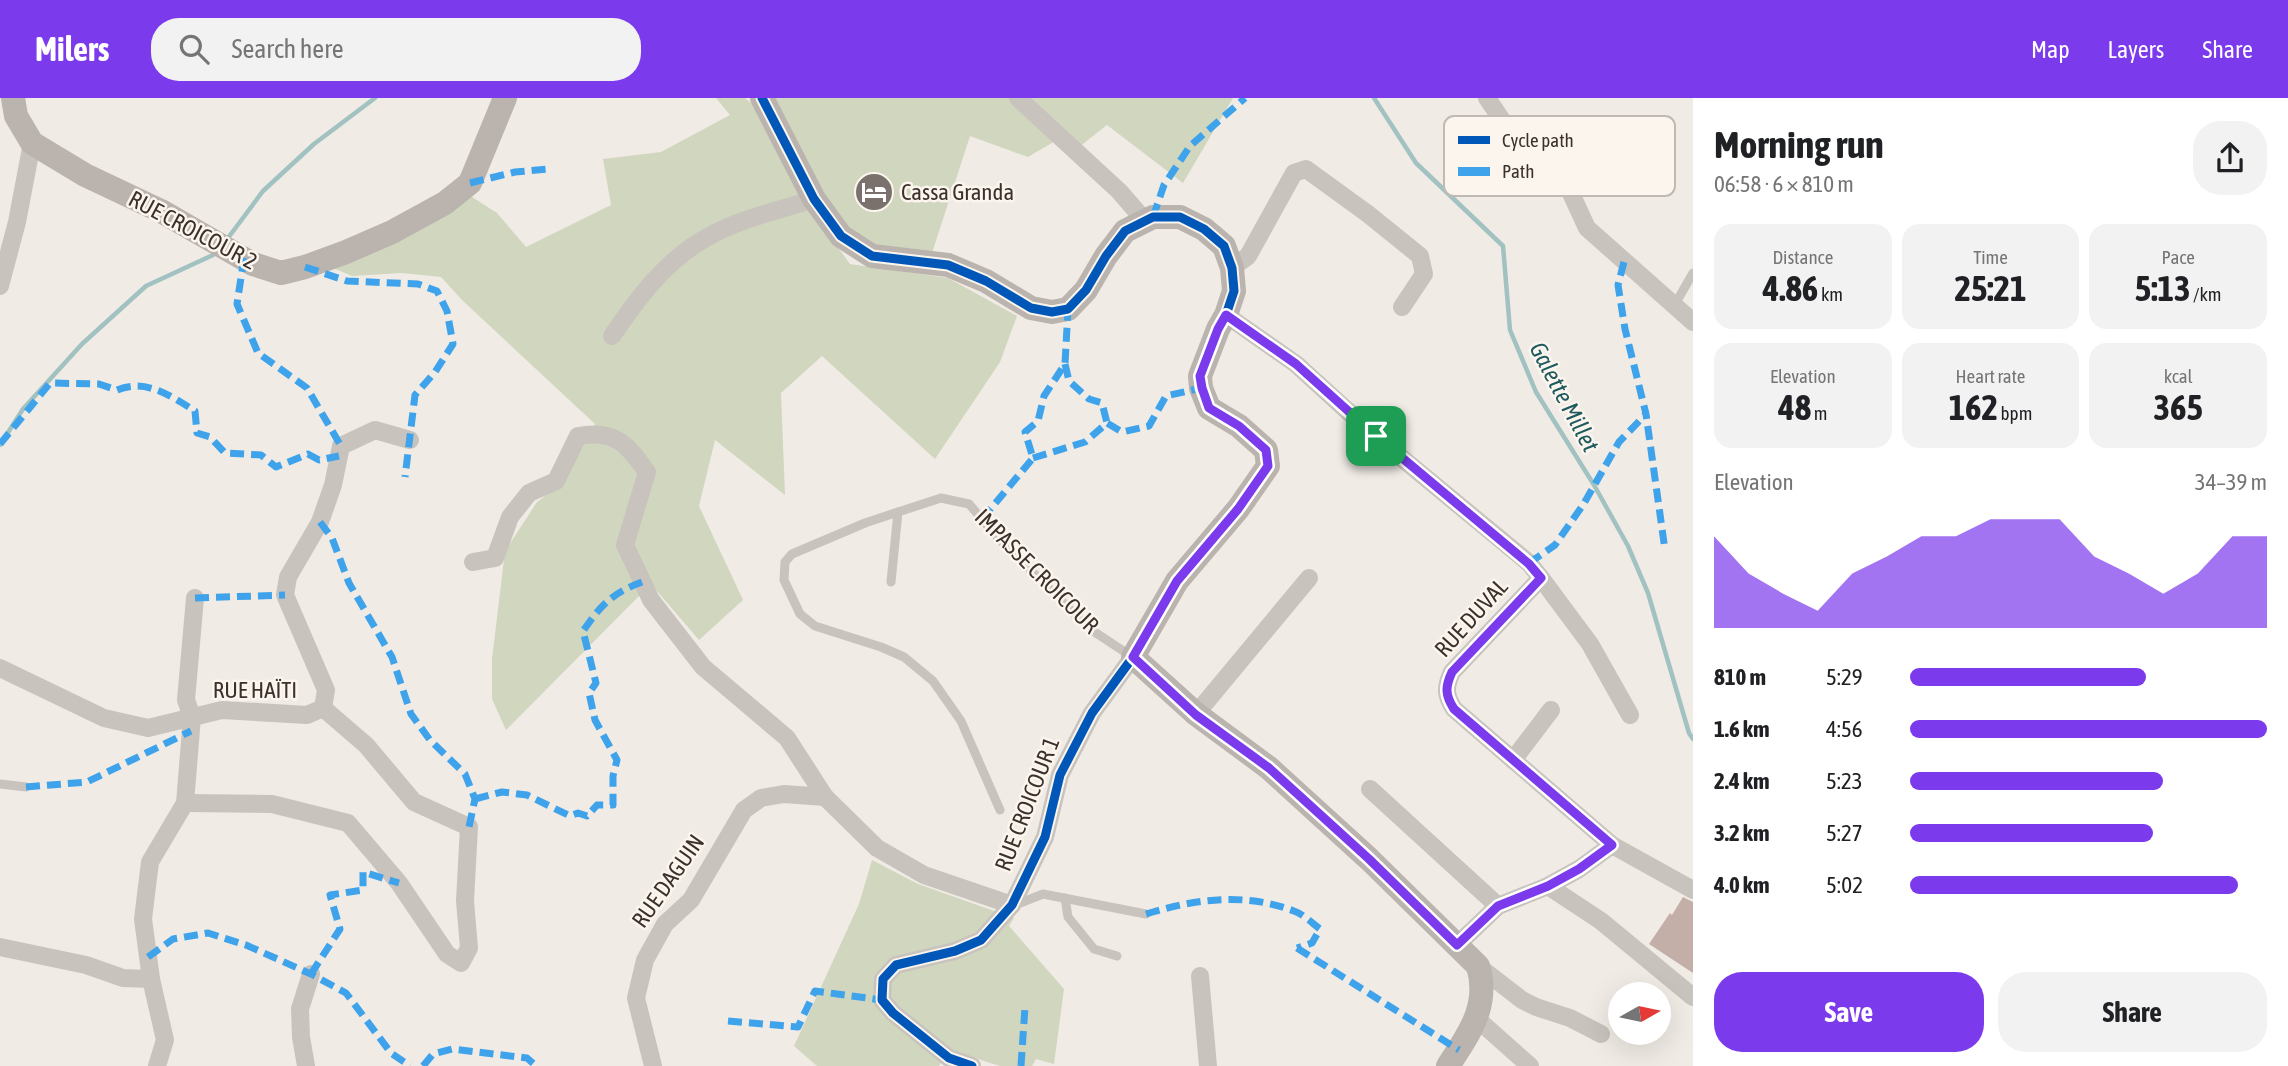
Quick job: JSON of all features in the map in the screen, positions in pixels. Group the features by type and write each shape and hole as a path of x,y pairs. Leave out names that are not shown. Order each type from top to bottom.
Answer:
{"street":[{"name":"RUE CROICOUR 2","path":"13,98 16,116 32,143 85,176 161,211 253,264 281,273 305,267 369,242 445,203 462,190 470,183 505,98"},
{"path":"762,98 814,199 841,236 872,257 948,265 986,281 1031,308 1052,312 1068,309 1086,290 1125,231 1153,217 1180,217 1204,229 1224,246 1232,268 1234,291 1200,376 1202,388 1209,408 1239,426 1266,450 1268,466 1238,509 1177,581 1133,657"},
{"path":"1018,98 1119,191 1145,221"},
{"path":"0,286 17,222 32,143"},
{"path":"1232,268 1248,256 1294,173 1306,169 1420,256 1424,274 1402,307"},
{"path":"1572,196 1587,228 1693,322"},
{"path":"612,336 636,300 654,280 704,239 728,227 814,199"},
{"name":"RUE DUVAL","path":"1226,315 1296,364 1376,436 1529,564 1541,578 1452,672 1446,686 1447,698 1454,709 1612,845 1693,890"},
{"name":"RUE HAÏTI","path":"0,668 104,718 148,728 222,710 307,715 323,708 326,690 285,594 288,577 320,522 333,485 341,446 375,430 410,440"},
{"path":"473,562 495,558 510,517 529,493 556,481 578,436 597,432 628,445 647,472 625,545 651,600 703,667 787,738 825,797 877,848 924,875 1012,905"},
{"path":"1196,715 1309,578"},
{"path":"1541,578 1590,644 1630,715"},
{"path":"157,1066 165,1040 151,979 143,919 149,862 185,803 192,717 186,700 195,598"},
{"name":"IMPASSE CROICOUR","path":"1133,657 1196,715 1269,768 1369,859 1478,965"},
{"name":"RUE CROICOUR 1","path":"972,1066 949,1058 893,1013 882,1000 883,979 896,965 955,951 981,940 1012,905 1045,837 1060,775 1092,713 1133,657"},
{"path":"185,803 272,804 348,824 399,883 447,954 461,963 469,948 465,901 469,827 414,802 366,745 323,708"},
{"path":"1513,760 1551,709"},
{"path":"1370,789 1498,906"},
{"name":"RUE DAGUIN","path":"653,1066 636,998 645,960 665,924 691,900 744,810 761,798 783,794 825,797"},
{"path":"1457,945 1498,906 1548,886 1579,869 1612,845"},
{"path":"1548,886 1601,921 1693,997"},
{"path":"0,947 86,965 123,978 151,979"},
{"path":"1448,1066 1476,1018 1483,996 1478,965"},
{"path":"1478,965 1522,1000 1570,1018 1601,1034"},
{"path":"306,1066 300,1009 311,974"},
{"path":"1200,976 1208,1066"},
{"path":"1476,1018 1530,1066"}],"lane":[{"path":"1674,306 1693,273"},
{"name":"IMPASSE CROICOUR","path":"1000,810 961,721 933,681 904,657 815,625 800,614 784,580 785,562 792,554 865,523 941,498 969,504 999,539 1090,629 1133,657"},
{"path":"891,582 898,512"},
{"path":"0,784 26,787"},
{"path":"1012,905 1044,894 1146,914"},
{"path":"1065,898 1068,917 1094,949 1117,956"}],"green space":[{"path":"716,98 745,98 751,103 813,213 850,264 948,278 1017,316 1000,362 935,459 822,356 781,393 785,495 715,440 699,506 743,600 699,640 651,584 506,730 492,699 492,659 505,551 537,502 564,482 595,424 462,300 441,277 402,273 352,276 326,265 469,195 497,213 526,247 611,205 603,159 661,152 730,115"},
{"path":"775,98 1233,98 1183,183 1107,125 1079,147 1067,134 1028,157 970,136 931,256 867,245 835,214"},
{"path":"872,860 918,884 1014,918 1009,926 1064,989 1054,1064 1036,1059 1032,1066 1000,1066 949,1050 939,1066 817,1066 794,1046 859,904"}],"building":[{"path":"1683,897 1693,902 1693,973 1649,944"}],"waterway":[{"path":"228,238 263,191 314,144 375,98"},
{"name":"Galette Millet","path":"1374,98 1416,163 1444,190"},
{"name":"Galette Millet","path":"1451,196 1503,246 1510,330 1536,392 1628,546 1648,593 1693,739"},
{"path":"0,445 23,409 82,344 146,286 213,255"}],"marked path":[{"path":"1153,217 1164,185 1190,146 1245,98"},
{"path":"470,183 515,172 549,169"},
{"path":"244,258 237,304 258,353 307,388 341,446"},
{"path":"1624,262 1618,285 1625,329 1646,414 1665,550"},
{"path":"305,267 347,281 418,284 437,291 447,311 453,344 435,372 415,395 405,477"},
{"path":"982,519 1033,458 1025,432 1038,421 1044,396 1065,364 1068,309"},
{"path":"1065,364 1069,381 1089,399 1102,403 1107,423"},
{"path":"0,444 50,383 99,384 117,390 148,387 177,400 195,411 197,433 210,437 225,453 261,455 276,467 308,454 319,460 339,456"},
{"path":"1033,458 1085,442 1107,423 1122,432 1149,426 1166,396 1201,388"},
{"path":"1529,563 1555,545 1583,505 1619,442 1646,414"},
{"path":"320,522 332,538 349,583 392,657 411,714 430,740 465,774 475,799 469,827"},
{"path":"475,799 502,792 527,795 570,816 578,813 587,816 597,805 613,805 613,776 617,760 595,720 589,693 596,683 583,631 608,601 642,582"},
{"path":"195,598 285,595"},
{"path":"26,787 87,782 191,731"},
{"path":"311,974 340,929 330,895 363,890 363,872 399,883"},
{"path":"1146,914 1201,901 1257,901 1275,905 1297,912 1320,929 1312,943 1297,948"},
{"path":"148,957 173,939 208,933 246,945 346,993 391,1053 410,1066"},
{"path":"1297,948 1459,1050"},
{"path":"728,1021 798,1027 815,991 882,1000"},
{"path":"1021,1066 1025,1007"},
{"path":"423,1066 433,1054 452,1049 527,1058 536,1066"}],"cycle path":[{"path":"762,98 814,199 841,236 872,256 948,265 986,281 1031,308 1052,312 1068,309 1086,290 1125,231 1153,217 1180,217 1204,229 1224,246 1232,268 1234,291 1200,376 1201,388 1209,408 1239,426 1266,450 1268,466 1238,509 1177,581 1133,657 1092,713 1060,775 1045,837 1012,905 981,940 955,951 896,965 883,979 882,1000 893,1013 949,1058 972,1066"},
{"path":"1226,315 1296,364 1375,436 1529,563 1541,578 1452,672 1447,687 1449,699 1454,709 1612,845 1579,869 1548,886 1498,906 1457,945"}],"place":[{"name":"Cassa Granda","path":"874,192"}],"route":[{"path":"1226,315 1296,364 1376,436 1529,564 1541,578 1452,672 1446,686 1447,698 1454,709 1612,845 1579,869 1548,886 1498,906 1457,945 1369,859 1269,768 1196,715 1133,657 1177,581 1238,509 1268,466 1266,450 1239,426 1209,408 1202,388 1200,376 1226,315"}]}
